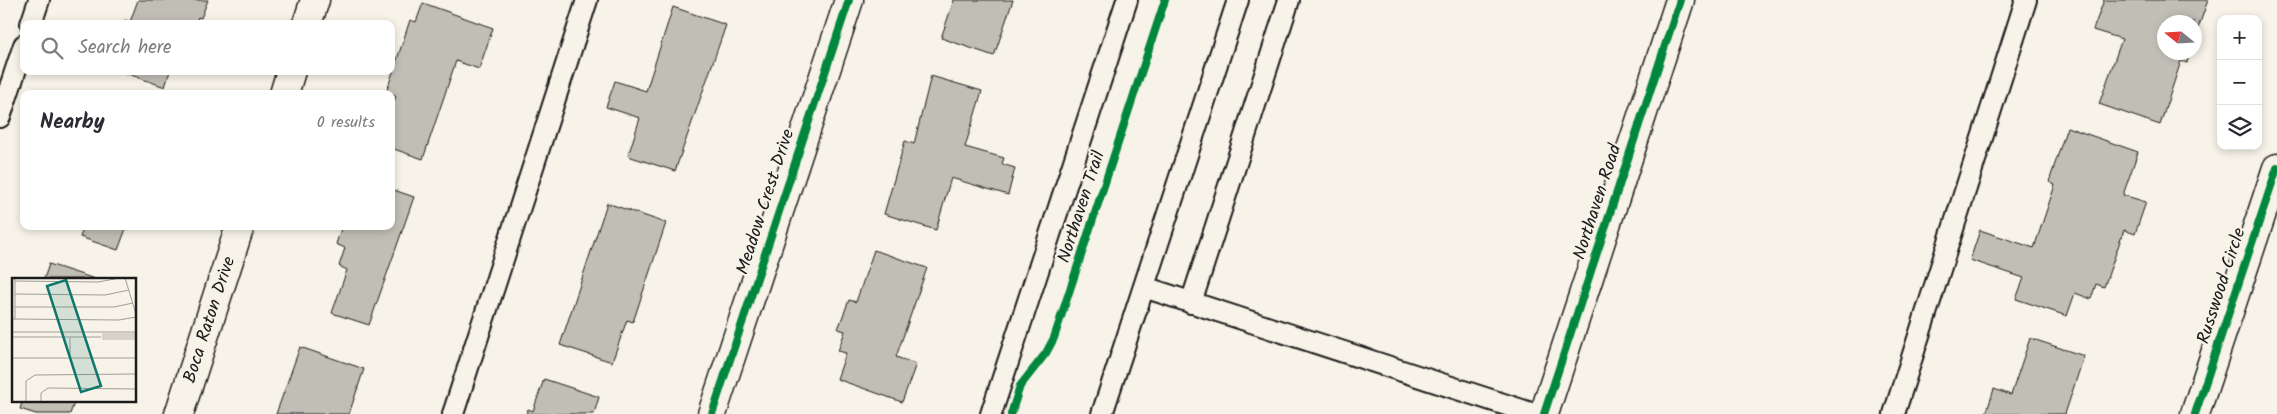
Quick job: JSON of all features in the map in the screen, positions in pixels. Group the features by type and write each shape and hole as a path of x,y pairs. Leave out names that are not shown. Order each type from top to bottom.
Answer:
{"street":[{"path":"308,20 314,0"},
{"name":"Meadow Crest Drive","path":"712,414 849,0"},
{"name":"Northaven Road","path":"1544,414 1680,0"},
{"path":"285,90 290,75"},
{"name":"Russwood Circle","path":"2196,414 2277,168"},
{"name":"Boca Raton Drive","path":"179,414 239,230"}],"lane":[{"path":"32,20 39,0"},
{"path":"453,414 587,0"},
{"path":"991,414 1127,0"},
{"path":"1102,414 1238,0"},
{"path":"1191,303 1289,0"},
{"path":"1894,414 2026,0"},
{"path":"0,117 20,57"},
{"path":"1144,288 1534,414"}],"building":[{"path":"138,0 208,0 201,18 198,17 197,20 131,20"},
{"path":"954,0 1013,0 994,56 941,38"},
{"path":"2104,0 2208,0 2202,17 2202,15 2157,15 2157,60 2188,60 2187,63 2181,61 2160,125 2099,104 2122,39 2093,30"},
{"path":"423,3 493,28 479,69 456,61 423,159 395,149 396,96 395,90 387,90 392,75 395,75 395,66 410,20 416,22"},
{"path":"673,7 726,25 675,171 628,156 640,118 606,107 615,81 646,91"},
{"path":"131,75 169,75 165,87"},
{"path":"931,76 982,91 965,147 1004,158 1002,164 1015,168 1008,195 951,178 936,230 884,214 905,141 914,144"},
{"path":"2067,127 2138,152 2123,195 2146,202 2135,234 2124,230 2104,287 2096,284 2091,299 2075,293 2067,316 2016,299 2024,278 1970,260 1980,230 2034,248 2055,185 2049,182"},
{"path":"395,190 414,197 369,325 332,313 347,270 339,266 345,248 336,244 341,230 395,230"},
{"path":"607,203 666,223 633,322 627,320 612,362 560,345"},
{"path":"83,230 126,230 118,250 80,237"},
{"path":"874,250 927,268 896,357 916,364 902,402 837,379 846,353 838,351 845,331 838,329 849,300 856,302"},
{"path":"49,264 92,278 44,278"},
{"path":"2030,338 2084,356 2065,414 1986,414 1994,389 2011,395"},
{"path":"300,347 364,369 349,414 276,414"},
{"path":"544,379 599,397 594,414 526,414 528,409 533,411"},
{"path":"22,402 74,402 70,414 36,414 20,409"}],"cycle path":[{"path":"712,414 849,0"},
{"name":"Northaven Trail","path":"1011,414 1020,386 1046,353 1054,338 1165,0"},
{"path":"1544,414 1680,0"},
{"path":"2195,414 2277,168"}]}
